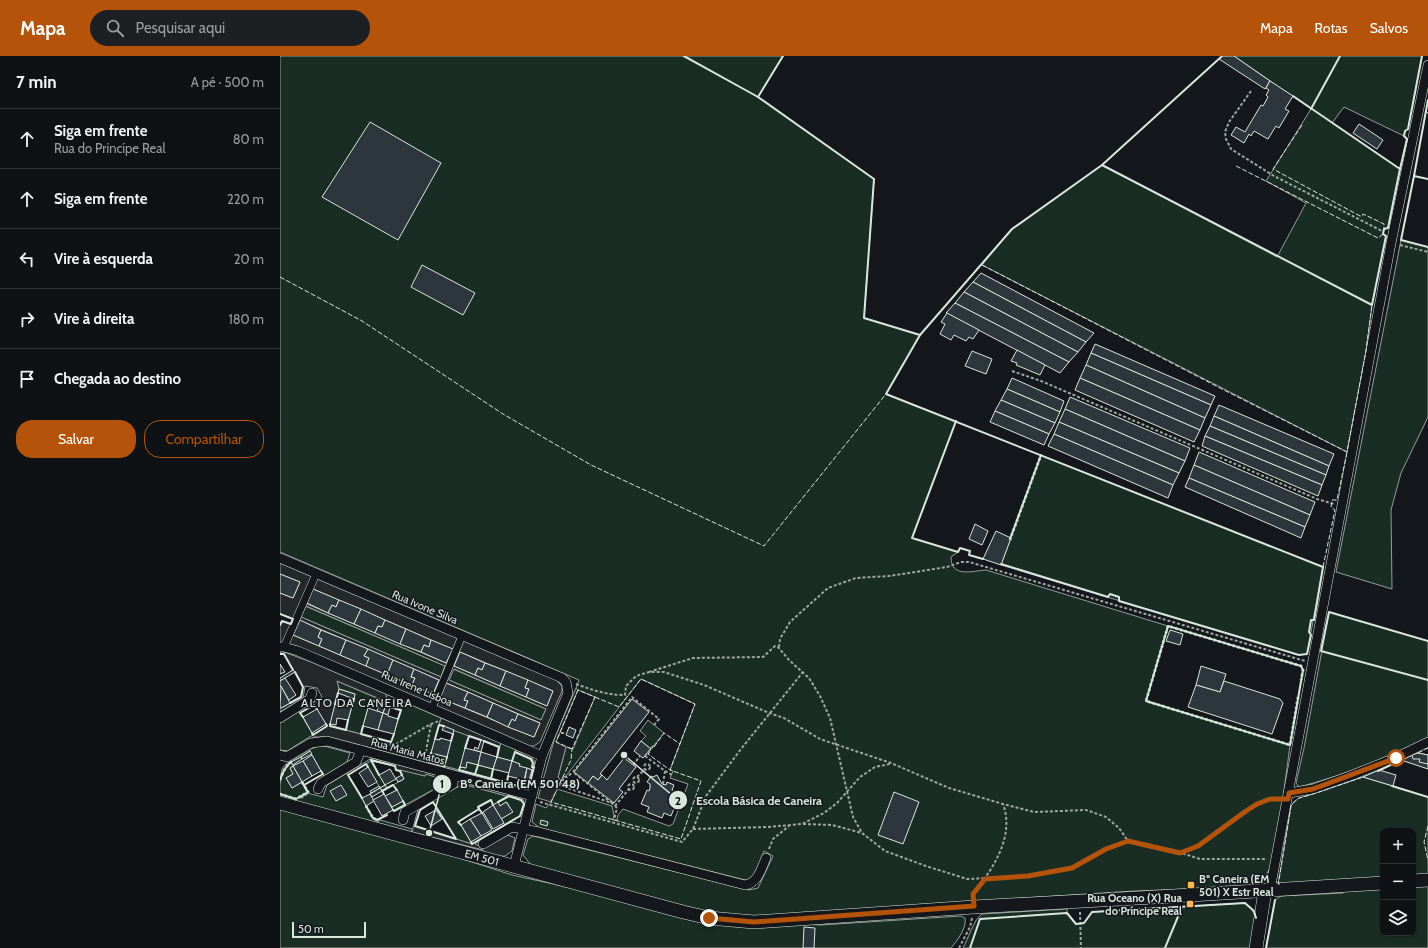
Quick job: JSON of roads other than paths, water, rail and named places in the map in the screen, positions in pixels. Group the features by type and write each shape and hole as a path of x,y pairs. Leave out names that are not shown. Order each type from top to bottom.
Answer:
{"main road":[{"name":"EM 501","path":"280,803 683,912 724,920 754,922 974,906 1268,891"},
{"path":"1416,881 1428,880"},
{"path":"1256,948 1268,891 1380,883"}],"street":[{"path":"1268,891 1288,796 1392,239 1428,64"},
{"name":"Rua Ivone Silva","path":"280,558 562,678 566,682 568,694 542,756"},
{"path":"282,647 316,574"},
{"path":"432,708 462,636"},
{"name":"Rua Irene Lisboa","path":"282,647 298,651 542,756"},
{"path":"280,718 310,699 312,693"},
{"name":"Rua Maria Matos","path":"280,756 287,757 311,743 327,741 532,798"},
{"path":"1288,796 1350,776 1396,758 1428,742"},
{"path":"318,789 321,783 356,762 361,750"},
{"path":"514,866 542,756"},
{"path":"402,820 405,812 453,784 454,776"},
{"path":"483,844 512,828 523,829 577,841 745,885 751,884 756,880 766,855"}],"place":[{"name":"Escola Básica de Caneira","path":"624,755"},
{"name":"Bº Caneira (EM 501 48)","path":"429,833"},
{"name":"Bº Caneira (EM 501) X Estr Real","path":"1191,885"},
{"name":"Rua Oceano (X) Rua do Príncipe Real","path":"1190,904"}],"district":[{"name":"ALTO DA CANEIRA","path":"357,703"}]}
